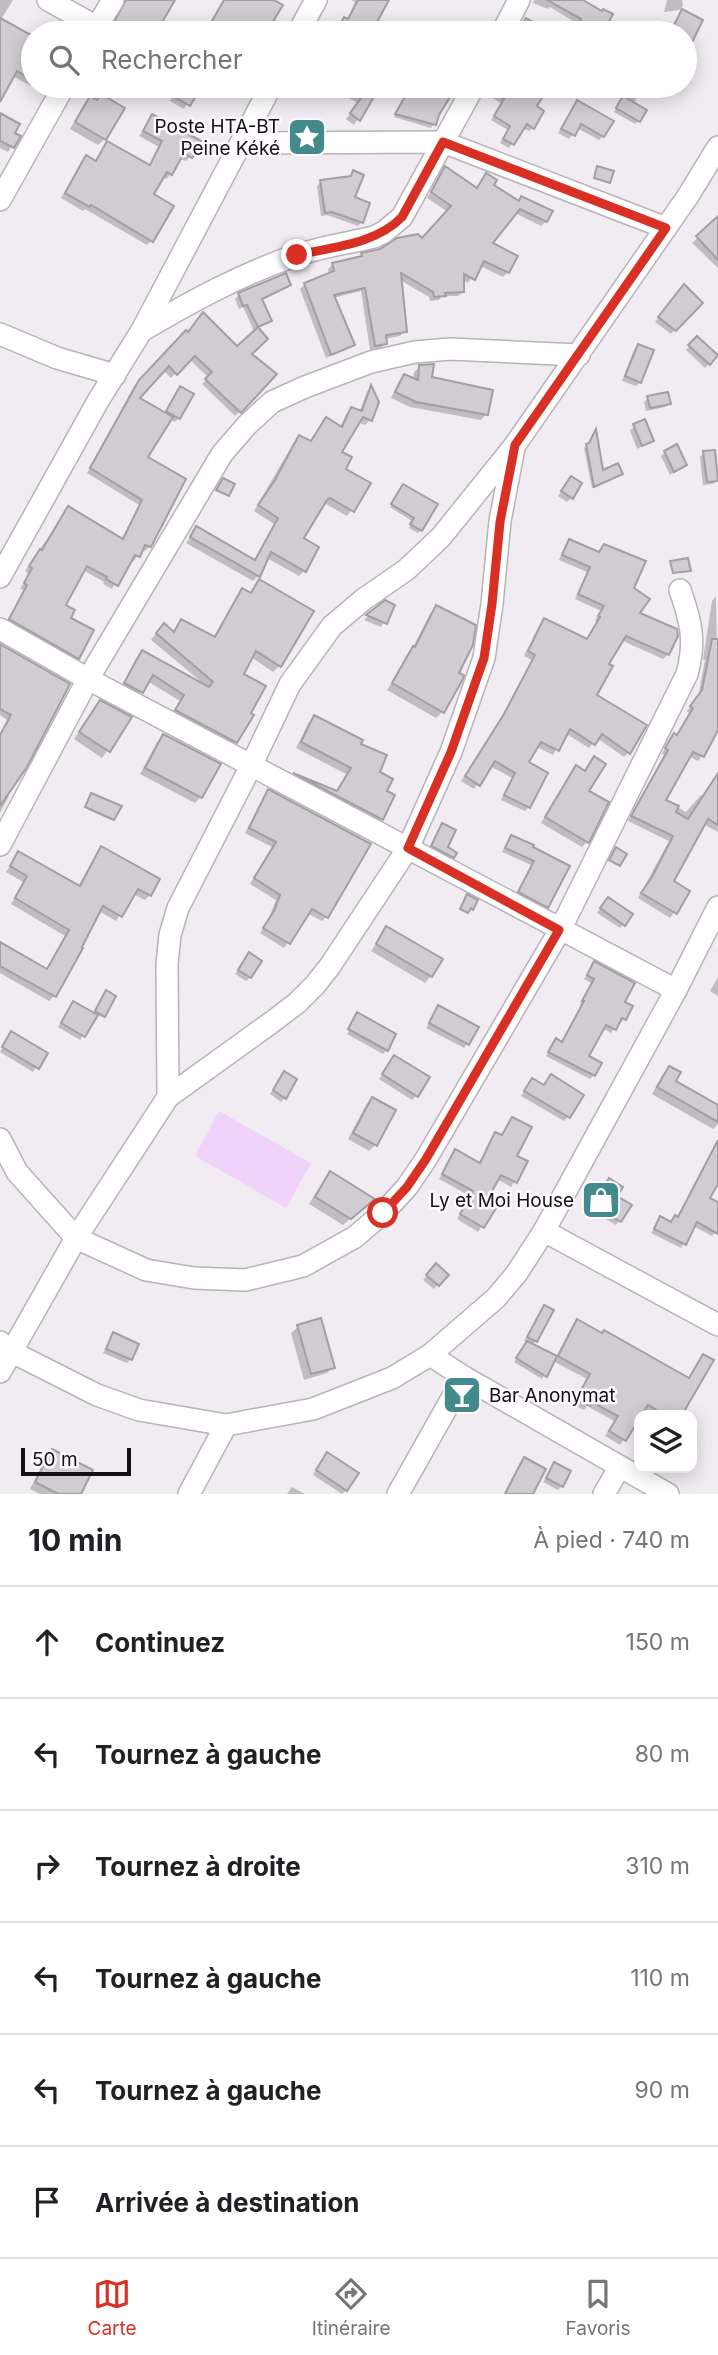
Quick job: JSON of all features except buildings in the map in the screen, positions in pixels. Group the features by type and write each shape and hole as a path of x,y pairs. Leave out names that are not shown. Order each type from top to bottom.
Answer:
{"street":[{"path":"48,0 81,21"},
{"path":"100,21 113,0"},
{"path":"305,21 316,0"},
{"path":"508,21 519,0"},
{"path":"0,200 7,171 56,98"},
{"path":"0,577 142,330 265,98"},
{"path":"142,330 237,278 297,255 374,237 384,232 402,217 467,98"},
{"path":"241,144 443,142 666,228"},
{"path":"168,1097 167,964 170,935 178,908 290,684 332,626 364,599 406,570 440,537 515,445 666,228 718,147"},
{"path":"0,334 57,358 115,375"},
{"path":"0,845 88,679 222,454 238,434 272,402 371,362 415,352 450,349 579,355"},
{"path":"0,1372 6,1347 168,1097 272,1023 315,985 408,848 451,752 484,658 500,522 515,445"},
{"path":"0,1139 17,1172 76,1238 146,1270 194,1278 244,1280 303,1266 355,1237 383,1213 407,1187 426,1159 559,930 687,674 693,639 691,622 680,590"},
{"path":"0,629 88,679 676,990"},
{"path":"6,1347 97,1395 139,1410 226,1425 313,1409 392,1378 430,1354 496,1298 517,1273 544,1231 718,908"},
{"path":"544,1231 718,1324"},
{"path":"430,1354 464,1377 668,1494"},
{"path":"398,1494 464,1377"},
{"path":"189,1494 226,1425"},
{"path":"604,1494 619,1468"}],"shaded area":[{"path":"219,1111 311,1163 286,1208 195,1156"}],"place":[{"name":"Poste HTA-BT Peine Kéké","path":"307,137"},
{"name":"Ly et Moi House","path":"601,1200"},
{"name":"Bar Anonymat","path":"462,1395"}],"route":[{"path":"297,255 374,237 394,225 402,217 443,142 666,228 515,445 500,522 484,658 451,752 408,848 559,930 426,1159 407,1187 383,1213"}]}
